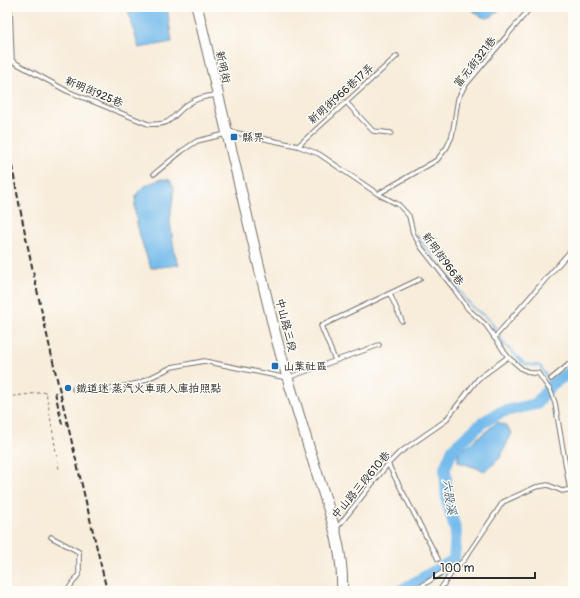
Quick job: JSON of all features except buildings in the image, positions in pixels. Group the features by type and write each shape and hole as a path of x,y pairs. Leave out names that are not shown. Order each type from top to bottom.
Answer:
{"street":[{"name":"新明街","path":"197,7 227,132"},
{"name":"中山路三段","path":"227,132 287,378 335,530 341,562 342,591"}],"lane":[{"name":"新明街925巷","path":"10,7 12,61 67,91 148,124 157,125 164,124 171,120 188,104 194,101 205,96 218,95"},
{"name":"富元街321巷","path":"378,194 437,160 447,147 452,136 458,99 464,87 531,7"},
{"name":"新明街966巷17弄","path":"298,146 397,56"},
{"path":"346,102 373,130 391,133"},
{"name":"新明街966巷","path":"227,132 298,146 319,154 378,194 399,205 409,216 413,233 421,247 468,309 486,325 508,358 522,369 531,373 538,373 550,390 555,403 572,490"},
{"path":"154,174 197,141 227,132"},
{"path":"494,338 573,248"},
{"path":"335,360 321,326 420,279"},
{"path":"390,294 402,321"},
{"path":"74,389 111,389 139,383 172,367 204,361 287,378 379,345"},
{"name":"中山路三段610巷","path":"335,530 388,464 399,453 445,422 478,379 508,358"},
{"path":"551,379 573,361"},
{"path":"388,464 438,559"},
{"path":"439,591 455,568 464,560 503,502 536,487 548,485 562,491 572,490"},
{"path":"51,537 79,552 79,574 68,591"},
{"path":"414,591 443,572 455,568"}],"path":[{"path":"7,397 46,392 59,469"}],"water":[{"path":"127,7 167,7 172,42 139,48"},
{"path":"469,7 502,7 493,16 486,18 482,17"},
{"path":"161,179 170,180 174,189 170,222 175,255 179,265 151,268 138,229 135,207 136,198 139,191 144,187"},
{"path":"498,422 505,425 512,433 500,458 486,471 458,462 458,453"}],"waterway":[{"path":"417,234 423,244 472,307 491,322 505,345 525,364 540,366 547,377"},
{"name":"六股溪","path":"400,591 454,560 456,532 447,500 445,468 453,449 482,423 501,412 536,404 551,385 573,370"}],"railway":[{"path":"7,139 41,309 107,591"},
{"path":"55,392 62,424"}],"place":[{"name":"縣界","path":"234,137"},
{"name":"山葉社區","path":"275,366"},
{"name":"鐵道迷 蒸汽火車頭入庫拍照點","path":"68,388"}]}
